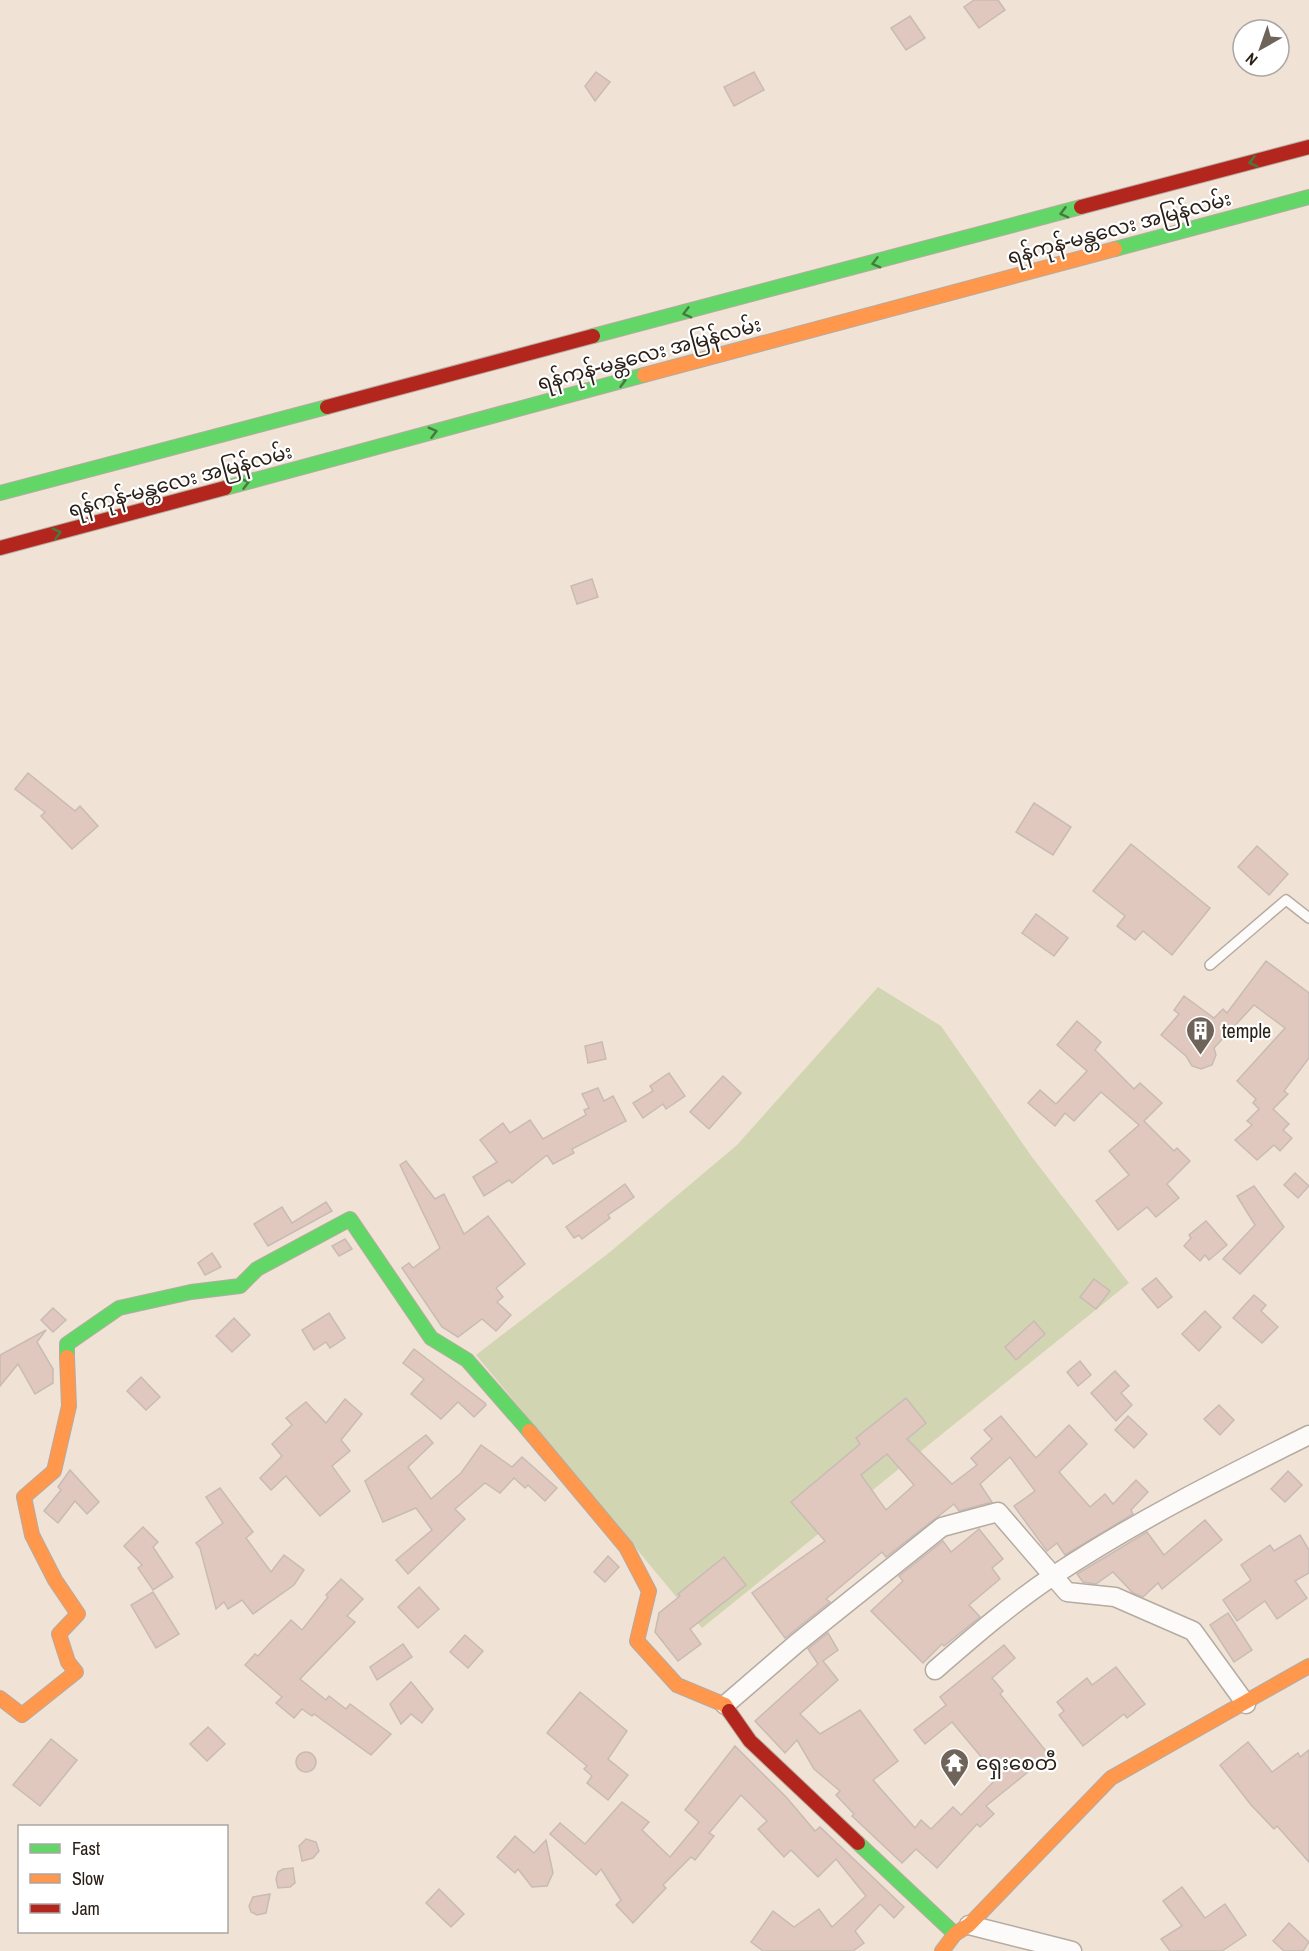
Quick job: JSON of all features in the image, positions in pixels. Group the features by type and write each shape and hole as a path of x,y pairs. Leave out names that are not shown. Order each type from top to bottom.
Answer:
{"main road":[{"name":"ရန်ကုန်-မန္တလေး အမြန်လမ်း","path":"0,493 1309,147"},
{"name":"ရန်ကုန်-မန္တလေး အမြန်လမ်း","path":"0,548 1309,197"},
{"path":"0,1698 22,1715 76,1672 68,1662 59,1634 78,1614 55,1580 32,1535 24,1497 54,1471 69,1406 67,1344 119,1308 191,1292 240,1286 257,1269 350,1219 431,1338 467,1360 626,1547 649,1591 637,1641 677,1685 725,1705 750,1741 962,1930"},
{"path":"942,1951 1111,1778 1246,1704 1309,1665"}],"street":[{"path":"935,1670 998,1617 1053,1576 1185,1497 1309,1435"},
{"path":"725,1705 797,1642 942,1527 998,1512 1067,1592 1115,1597 1193,1631 1246,1704"},
{"path":"962,1930 1072,1951"}],"lane":[{"path":"1210,965 1286,900 1309,918"}],"green space":[{"path":"878,987 941,1026 1032,1157 1129,1283 702,1628 476,1355 610,1252 737,1145"}],"building":[{"path":"974,0 998,0 1005,10 979,28 964,7"},
{"path":"910,16 925,38 906,50 891,28"},
{"path":"596,72 610,82 595,101 585,86"},
{"path":"754,72 764,90 734,106 724,87"},
{"path":"592,579 598,597 577,604 571,586"},
{"path":"28,773 75,811 80,806 98,826 72,849 41,816 45,812 15,789"},
{"path":"1034,803 1071,827 1053,855 1016,832"},
{"path":"1131,844 1210,908 1172,955 1143,931 1135,940 1117,926 1125,916 1093,891"},
{"path":"1257,846 1288,874 1269,895 1238,867"},
{"path":"1036,914 1068,938 1054,956 1022,933"},
{"path":"1266,961 1309,993 1309,1058 1284,1091 1288,1094 1273,1109 1289,1124 1283,1130 1292,1138 1280,1151 1274,1145 1257,1160 1235,1140 1252,1125 1247,1121 1259,1109 1253,1103 1256,1099 1237,1081 1285,1028 1254,1005 1214,1048 1216,1055 1212,1065 1201,1069 1192,1066 1186,1056 1161,1035 1179,1014 1174,1010 1184,996 1214,1018 1223,1009 1227,1013"},
{"path":"1077,1021 1101,1042 1095,1050 1134,1089 1140,1083 1162,1103 1144,1121 1174,1151 1177,1148 1190,1161 1167,1184 1179,1198 1156,1217 1147,1207 1118,1230 1096,1201 1129,1175 1109,1151 1139,1125 1101,1092 1074,1121 1065,1113 1055,1126 1028,1103 1040,1090 1056,1104 1087,1071 1057,1045"},
{"path":"602,1042 606,1059 588,1063 585,1046"},
{"path":"669,1073 685,1096 666,1109 663,1104 643,1118 633,1103 653,1091 650,1086"},
{"path":"723,1076 741,1093 709,1129 690,1112"},
{"path":"598,1088 604,1101 613,1096 626,1121 572,1149 574,1153 553,1164 547,1155 512,1183 509,1180 484,1196 473,1177 497,1162 480,1140 503,1123 510,1133 530,1120 543,1139 586,1115 584,1110 589,1108 582,1094"},
{"path":"406,1161 435,1199 444,1194 464,1234 488,1216 525,1264 496,1288 503,1297 497,1302 511,1315 496,1331 482,1319 458,1337 442,1327 402,1268 409,1263 413,1268 440,1248 400,1165"},
{"path":"1295,1173 1309,1186 1298,1198 1284,1185"},
{"path":"625,1184 634,1197 608,1215 610,1218 582,1239 579,1235 574,1238 566,1227"},
{"path":"1254,1186 1284,1227 1240,1274 1223,1259 1255,1225 1237,1196"},
{"path":"326,1202 332,1211 268,1246 254,1224 282,1207 292,1223"},
{"path":"1206,1221 1227,1245 1209,1260 1205,1255 1200,1261 1184,1246 1191,1238 1189,1235"},
{"path":"345,1239 352,1249 339,1256 332,1246"},
{"path":"212,1253 221,1267 205,1275 198,1263"},
{"path":"1156,1278 1172,1297 1158,1308 1142,1289"},
{"path":"1094,1279 1110,1291 1096,1309 1080,1297"},
{"path":"1254,1295 1266,1305 1261,1311 1278,1327 1262,1343 1233,1318"},
{"path":"53,1308 66,1320 53,1332 41,1320"},
{"path":"1205,1311 1221,1327 1199,1351 1182,1334"},
{"path":"329,1313 345,1338 330,1348 326,1342 314,1350 302,1330"},
{"path":"234,1318 250,1335 232,1352 216,1336"},
{"path":"1034,1321 1045,1334 1016,1360 1005,1347"},
{"path":"46,1330 37,1342 53,1369 53,1383 35,1394 18,1364 0,1386 0,1355"},
{"path":"414,1349 486,1405 474,1417 458,1402 441,1419 411,1394 424,1379 403,1363"},
{"path":"1080,1361 1091,1375 1078,1386 1067,1372"},
{"path":"1115,1371 1129,1386 1121,1393 1132,1405 1116,1421 1091,1393"},
{"path":"141,1377 160,1397 146,1410 127,1391"},
{"path":"906,1398 926,1423 907,1439 952,1484 977,1465 971,1458 992,1439 984,1430 1001,1416 1036,1458 1069,1425 1087,1444 1059,1472 1090,1507 1105,1494 1113,1504 1136,1480 1148,1492 1131,1510 1133,1514 1065,1555 1057,1543 1047,1551 1014,1506 1035,1491 1010,1457 980,1484 992,1502 959,1511 954,1504 886,1557 882,1552 826,1599 830,1602 785,1638 752,1593 825,1541 791,1502 860,1444 856,1438","holes":["887,1454 914,1485 886,1510 861,1475"]},
{"path":"345,1399 362,1414 341,1440 350,1451 332,1466 350,1491 320,1516 286,1476 271,1490 260,1478 282,1456 272,1444 292,1425 286,1418 306,1402 326,1423"},
{"path":"1219,1405 1234,1420 1220,1435 1204,1419"},
{"path":"1128,1416 1147,1434 1134,1448 1115,1430"},
{"path":"426,1435 433,1443 408,1467 431,1499 461,1473 481,1445 512,1467 522,1457 557,1488 545,1501 528,1485 525,1488 514,1478 500,1493 485,1483 455,1509 465,1519 408,1574 396,1560 432,1530 416,1508 383,1522 365,1481"},
{"path":"70,1470 99,1502 87,1514 75,1501 58,1523 44,1511 61,1490 58,1487"},
{"path":"1288,1471 1302,1485 1285,1502 1271,1489"},
{"path":"220,1488 253,1532 246,1538 271,1572 284,1555 304,1570 294,1585 253,1614 242,1600 228,1609 224,1602 216,1609 200,1548 196,1543 223,1523 206,1497"},
{"path":"1205,1520 1222,1540 1162,1589 1158,1583 1143,1597 1133,1593 1113,1572 1096,1584 1083,1582 1077,1574 1147,1532 1164,1555"},
{"path":"143,1527 158,1542 153,1547 173,1577 153,1590 138,1568 142,1565 124,1546"},
{"path":"979,1529 1003,1559 992,1568 1000,1579 969,1605 980,1617 944,1646 942,1644 923,1663 871,1611 903,1581 899,1576 943,1541 951,1552"},
{"path":"1300,1535 1309,1550 1309,1573 1295,1581 1307,1598 1277,1619 1265,1601 1237,1621 1223,1600 1251,1580 1241,1565 1270,1545 1274,1551"},
{"path":"608,1556 619,1567 605,1582 594,1572"},
{"path":"724,1557 746,1585 690,1629 701,1644 678,1661 655,1632 659,1613 680,1596 678,1594"},
{"path":"341,1579 363,1599 347,1616 355,1622 300,1679 326,1700 329,1696 346,1709 350,1704 391,1734 371,1755 314,1714 312,1716 302,1709 294,1718 276,1703 282,1697 245,1665 255,1654 258,1656 291,1620 302,1630 328,1597 326,1595"},
{"path":"419,1587 439,1609 418,1628 398,1607"},
{"path":"153,1592 179,1634 156,1648 131,1605"},
{"path":"1228,1613 1252,1650 1234,1662 1210,1625"},
{"path":"828,1633 838,1650 823,1661 838,1680 800,1714 820,1734 860,1710 898,1761 873,1780 915,1828 921,1820 931,1829 953,1807 961,1815 998,1777 952,1722 925,1744 914,1730 946,1705 940,1697 1004,1645 1015,1658 992,1678 1003,1691 1000,1694 1049,1755 986,1806 994,1814 980,1827 977,1824 937,1868 916,1849 902,1863 852,1816 854,1814 836,1795 840,1791 814,1769 797,1740 785,1753 755,1721 818,1664 808,1649"},
{"path":"465,1635 483,1651 468,1668 450,1652"},
{"path":"403,1644 412,1657 377,1680 370,1667"},
{"path":"1116,1667 1145,1704 1127,1718 1124,1714 1083,1746 1059,1715 1064,1711 1057,1702 1087,1678 1092,1685"},
{"path":"411,1682 433,1709 422,1723 411,1714 401,1724 390,1704"},
{"path":"580,1692 627,1731 608,1759 628,1775 608,1800 587,1783 592,1776 584,1769 587,1766 547,1733"},
{"path":"208,1727 225,1744 207,1761 190,1744"},
{"path":"51,1739 77,1760 40,1806 13,1785"},
{"path":"1248,1742 1272,1772 1298,1753 1300,1757 1309,1750 1309,1862 1277,1826 1274,1829 1251,1805 1220,1765"},
{"path":"735,1746 787,1798 815,1831 820,1827 904,1907 894,1918 880,1904 855,1931 864,1943 853,1951 763,1951 751,1942 773,1911 794,1927 819,1909 832,1927 866,1896 836,1859 818,1877 791,1850 784,1857 758,1829 767,1821 741,1795 709,1833 714,1836 695,1860 691,1857 663,1885 666,1888 633,1923 616,1905 621,1900 601,1869 596,1875 550,1834 560,1823 585,1844 622,1802 649,1822 642,1830 670,1857 699,1822 685,1810"},
{"path":"306,1752 313,1755 316,1762 313,1769 306,1772 299,1769 296,1762 299,1755"},
{"path":"515,1836 534,1853 546,1840 553,1873 547,1886 532,1887 518,1869 515,1873 497,1857"},
{"path":"306,1839 316,1842 319,1851 313,1858 302,1861 299,1846"},
{"path":"293,1868 295,1883 290,1887 278,1888 276,1879 278,1872"},
{"path":"1182,1887 1205,1918 1225,1904 1246,1935 1222,1951 1170,1951 1161,1939 1182,1926 1163,1901"},
{"path":"439,1889 464,1914 451,1927 426,1903"},
{"path":"270,1894 266,1913 257,1915 251,1912 249,1906 253,1897"},
{"path":"1289,1923 1309,1942 1303,1951 1284,1951 1273,1941"}],"traffic: fast":[{"path":"1115,249 1309,197"},
{"path":"593,336 1081,207"},
{"path":"225,488 644,375"},
{"path":"0,493 327,407"},
{"path":"67,1357 67,1344 119,1308 191,1292 240,1286 257,1269 350,1219 431,1338 467,1360 529,1431"},
{"path":"858,1843 955,1934"}],"traffic: slow":[{"path":"644,375 1115,249"},
{"path":"0,1698 22,1715 76,1672 68,1662 59,1634 78,1614 55,1580 32,1535 24,1497 54,1471 69,1406 67,1357"},
{"path":"529,1431 626,1547 649,1591 637,1641 677,1685 725,1705 729,1711"},
{"path":"942,1951 955,1934 969,1925 1111,1778 1309,1666"}],"traffic: jam":[{"path":"1081,207 1309,147"},
{"path":"327,407 593,336"},
{"path":"0,548 225,488"},
{"path":"729,1711 750,1741 858,1843"}],"place":[{"name":"temple","path":"1201,1056"},
{"name":"ရှေးစေတီ","path":"955,1788"}]}
